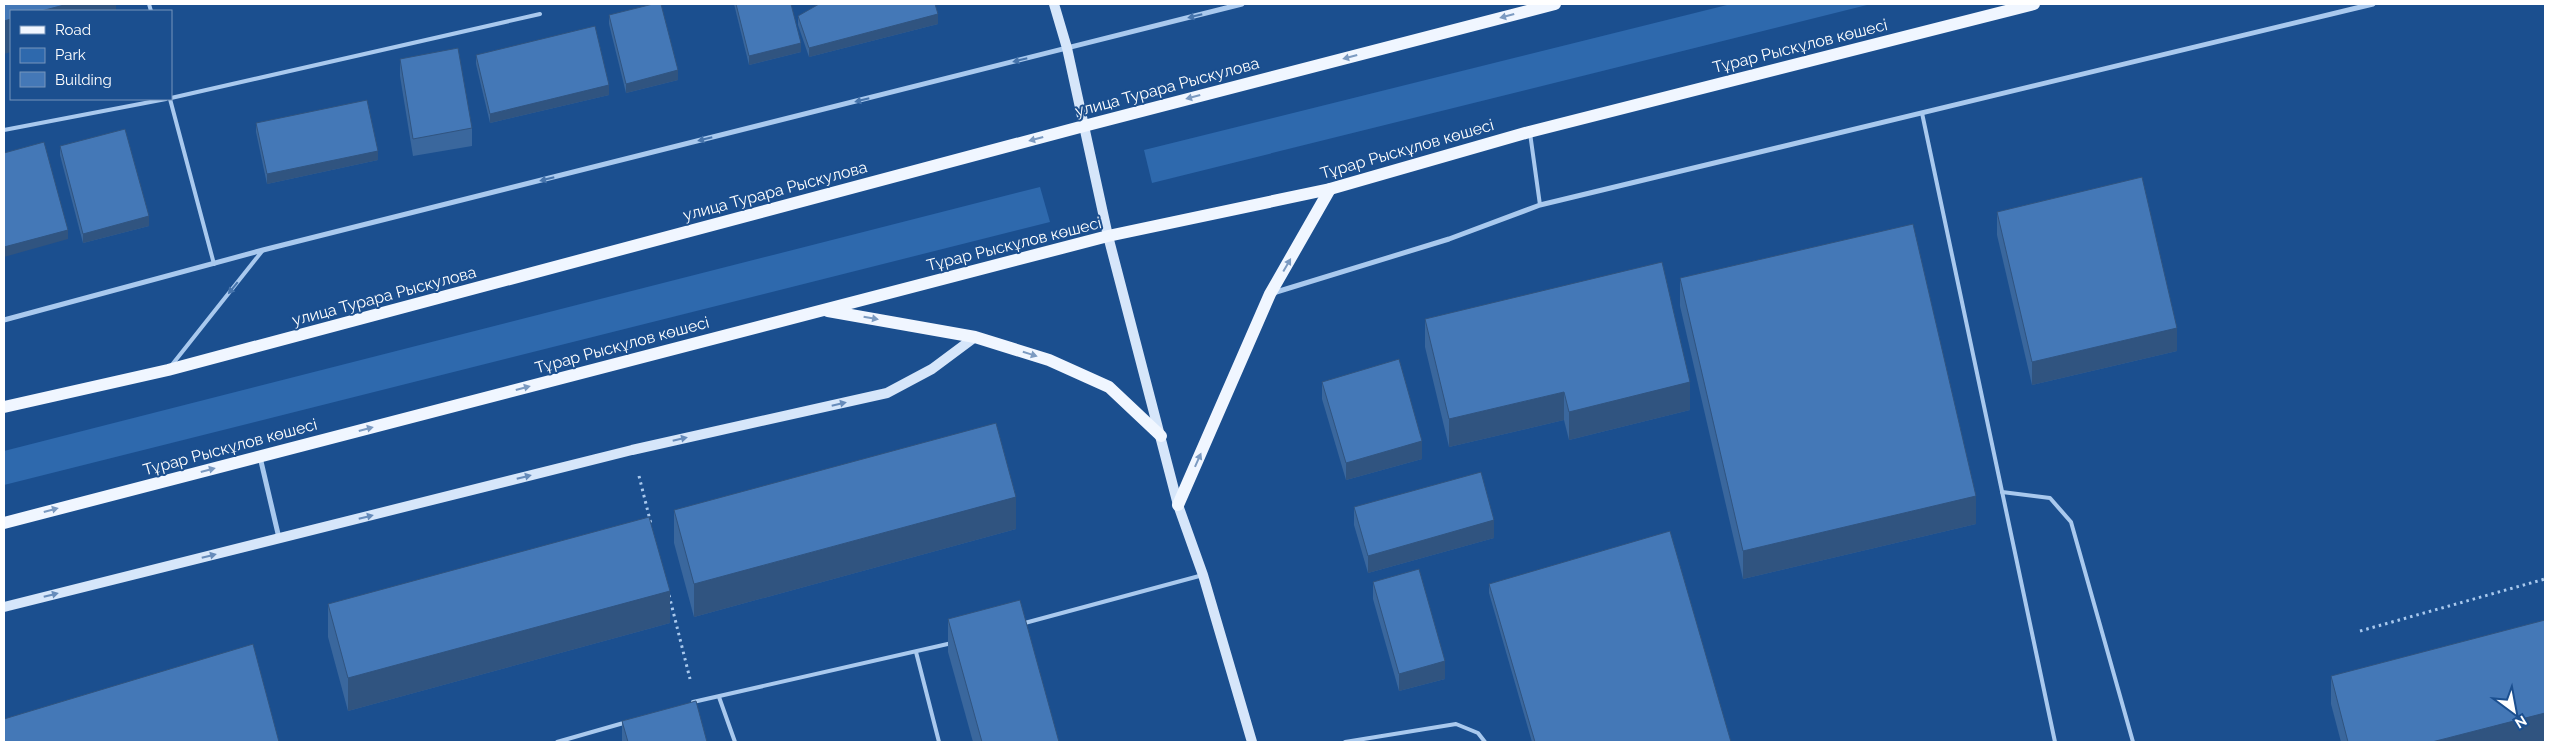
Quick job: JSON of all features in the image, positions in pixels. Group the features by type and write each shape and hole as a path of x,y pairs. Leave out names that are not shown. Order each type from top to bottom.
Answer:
{"main road":[{"name":"улица Турара Рыскулова","path":"4,408 168,370 1084,126 1555,4"},
{"name":"Тұрар Рыскұлов көшесі","path":"4,523 1108,236 1330,189 1529,132 2034,4"},
{"path":"1178,505 1270,294 1330,189"},
{"path":"823,310 975,337 1049,360 1109,387 1161,436"}],"street":[{"path":"1054,4 1067,48 1108,236 1178,505 1203,575 1252,742"},
{"path":"4,320 263,250 1242,4"},
{"path":"1270,294 1449,239 1540,205 2374,4"},
{"path":"4,607 632,450 887,393 932,369 975,337"},
{"path":"260,456 279,538"}],"lane":[{"path":"172,98 540,14"},
{"path":"4,130 161,100"},
{"path":"172,100 214,264"},
{"path":"1922,113 2055,742"},
{"path":"1529,132 1540,205"},
{"path":"168,370 263,250"},
{"path":"2002,492 2050,498 2072,522 2133,742"},
{"path":"1011,627 1203,575"},
{"path":"686,704 954,642"},
{"path":"916,652 939,742"},
{"path":"719,697 735,742"},
{"path":"557,742 631,720"},
{"path":"1345,742 1456,724 1478,733 1485,742"},
{"path":"1379,737 1381,742"}],"path":[{"path":"632,450 652,527"},
{"path":"2360,631 2545,579"},
{"path":"666,585 696,701"}],"green space":[{"path":"1731,4 1871,4 1152,183 1144,150"},
{"path":"1040,187 1050,222 4,485 4,451"}],"building":[{"path":"4,4 68,4 45,10 10,10 10,19 4,21"},
{"path":"653,4 661,4 678,70 626,84 609,15"},
{"path":"736,4 791,4 801,43 749,56"},
{"path":"819,4 935,4 938,14 809,48 798,16"},
{"path":"595,26 609,85 490,114 476,55"},
{"path":"458,48 472,128 413,139 400,59"},
{"path":"367,100 378,151 267,174 256,123"},
{"path":"125,129 149,216 83,234 60,146"},
{"path":"44,142 68,230 4,247 4,153"},
{"path":"2142,177 2177,328 2032,362 1997,212"},
{"path":"1913,224 1976,496 1743,551 1680,278"},
{"path":"1662,262 1690,382 1569,412 1564,392 1449,419 1425,319"},
{"path":"1399,359 1422,441 1346,463 1322,382"},
{"path":"996,423 1016,497 694,584 674,510"},
{"path":"1481,472 1494,520 1368,556 1354,507"},
{"path":"649,517 670,591 348,678 328,604"},
{"path":"1670,531 1731,742 1535,742 1489,584"},
{"path":"1419,569 1445,661 1399,674 1373,582"},
{"path":"1020,600 1059,742 982,742 948,619"},
{"path":"2545,620 2545,713 2432,742 2348,742 2331,676"},
{"path":"253,644 279,742 4,742 4,719"},
{"path":"696,701 707,742 628,742 622,721"}]}
